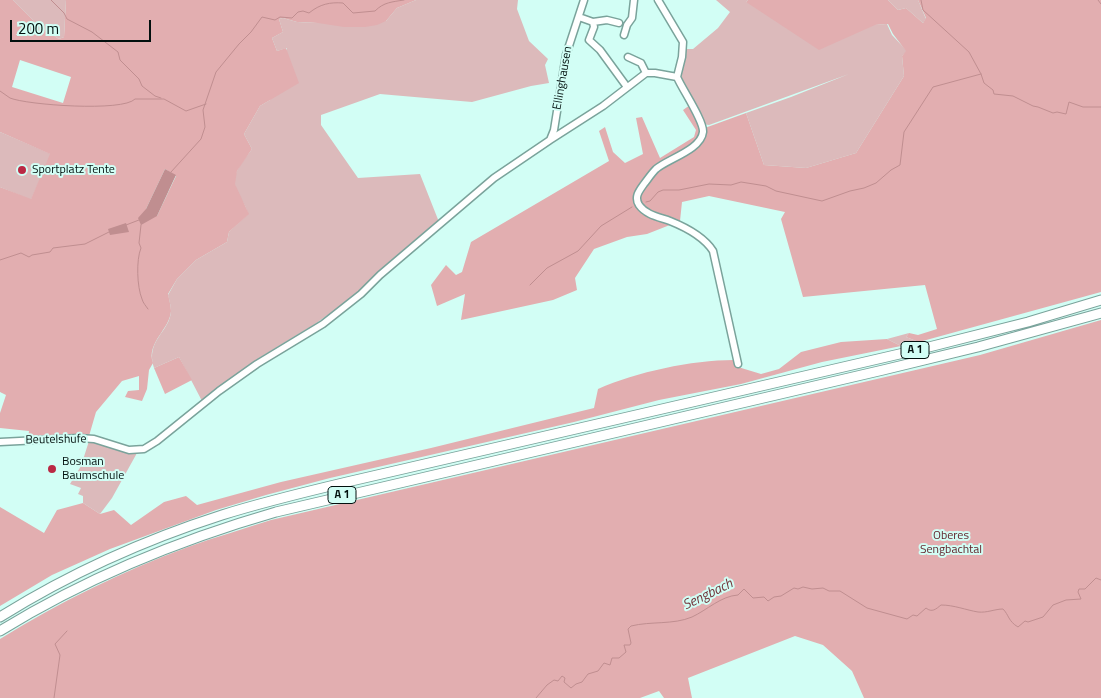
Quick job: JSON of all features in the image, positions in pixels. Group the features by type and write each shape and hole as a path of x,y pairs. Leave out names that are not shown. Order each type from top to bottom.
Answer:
{"highway":[{"name":"A 1","path":"0,616 105,561 222,515 339,484 974,336 1101,300"},
{"name":"A 1","path":"0,631 42,606 111,571 166,548 228,526 351,493 978,347 1101,313"}],"street":[{"name":"Ellinghausen","path":"550,140 554,130 566,55 584,0"},
{"path":"624,35 627,24 632,18 634,0"},
{"path":"658,0 683,42 682,57 676,77 702,124 702,136 693,147 657,168 638,194 638,203 644,210 686,229 705,242 713,251 738,364"},
{"path":"579,17 592,22 607,20 619,23"},
{"name":"Ellinghausen","path":"592,22 594,27 589,40 590,43 600,50 627,87"},
{"path":"628,57 641,63 646,73 676,77"},
{"name":"Ellinghausen","path":"510,166 603,106 646,73"},
{"name":"Beutelshufe","path":"0,442 79,438 94,440 129,450 144,449 257,364 323,324 361,294 422,239 510,166"}],"shaded area":[{"path":"13,0 66,0 64,37 59,39 39,26"},
{"path":"416,0 518,0 517,9 529,41 548,59 545,65 549,83 472,102 380,94 321,115 321,125 358,178 420,174 439,222 410,245 353,297 315,324 259,358 202,401 179,357 154,368 153,350 155,343 170,318 171,309 168,295 177,279 196,260 227,242 229,232 248,214 236,189 235,175 252,149 244,134 260,106 270,100 287,48 277,51 272,38 283,32 279,19 318,23 386,21 397,8"},
{"path":"716,0 748,0 746,2 875,25 887,24 892,35 907,51 902,56 904,76 856,153 806,168 764,165 746,113 849,74 709,125 703,124 679,79 685,49 693,49 718,28 730,12"},
{"path":"888,0 918,0 926,19 923,23 906,8 898,10"},
{"name":"Sportplatz Tente","path":"0,132 51,154 31,200 0,187"},
{"path":"165,169 176,175 157,216 141,225 138,218 146,209"},
{"path":"126,223 129,232 110,235 108,229"},
{"path":"909,333 906,337 919,342 901,346 887,339"},
{"path":"89,441 118,450 137,453 112,498 100,514 83,503 83,496 78,494 81,488 70,484 81,466"}],"green space":[{"path":"0,0 13,0 39,26 59,39 64,37 66,0 416,0 397,8 386,21 365,27 344,27 279,19 283,32 272,38 277,51 286,48 299,83 260,106 244,134 252,149 237,171 235,184 249,214 229,232 227,242 196,260 177,279 168,294 171,309 170,318 155,343 152,356 153,363 149,370 147,389 142,401 125,397 128,391 139,390 139,376 122,381 96,412 89,436 62,435 28,438 29,431 0,428 0,413 6,395 0,392 0,187 31,199 50,154 0,132","holes":["20,60 71,77 63,103 12,87","165,169 176,176 157,216 146,209"]},
{"path":"748,0 888,0 898,10 906,8 923,23 926,18 918,0 1101,0 1101,292 919,342 906,337 909,333 918,335 937,329 925,285 803,297 781,219 785,212 709,196 682,202 680,221 647,234 627,237 594,249 575,278 577,290 553,300 461,320 465,294 437,306 431,285 446,265 456,275 462,272 471,242 609,161 599,131 605,127 613,152 625,163 643,154 636,118 642,117 660,158 694,137 696,130 683,110 690,105 702,129 746,113 764,165 806,168 856,153 904,76 902,56 906,51 888,24 875,25 819,50 746,2"},
{"name":"Oberes Sengbachtal","path":"1101,320 1101,698 864,698 852,671 823,645 795,636 688,678 692,698 664,698 659,691 640,698 0,698 0,639 45,612 92,588 198,543 271,520 980,355"},
{"path":"887,339 901,346 822,362 741,384 659,400 574,422 330,478 216,510 110,549 52,575 0,606 0,507 44,533 57,510 83,503 100,514 114,510 131,525 164,502 186,496 197,505 281,482 594,408 598,389 647,372 700,362 734,360 738,367 761,374 779,369 801,352 841,342"},
{"path":"179,357 192,380 165,394 154,368"}],"waterway":[{"path":"51,0 64,13 67,19 92,32 118,52 120,60 139,79 142,86 155,96 161,98"},
{"path":"171,172 201,139 205,127 203,110 216,72 262,17 275,20 280,17 292,18 298,12 309,13 325,4 334,3 343,3 353,13 375,11 385,4 404,0"},
{"path":"921,0 923,10 969,52 984,83 993,90 994,94 1013,96 1053,113 1066,114 1069,102 1083,107 1101,107"},
{"path":"1098,0 1101,4"},
{"path":"646,202 663,190 679,190 709,184 731,185 741,182 766,186 776,191 822,201 864,188 876,183 900,165 904,132 933,87 981,74"},
{"path":"0,91 10,98 20,101 54,105 95,106 127,103 135,99 164,99 186,111 206,104"},
{"path":"530,285 547,268 578,251 601,226 632,207"},
{"path":"126,225 139,220"},
{"path":"141,225 138,281 142,300 148,309"},
{"path":"0,260 21,253 29,257 50,252 53,248 85,244 109,232"},
{"name":"Sengbach","path":"536,698 547,685 554,680 558,681 562,676 565,678 564,682 571,688 582,682 588,674 598,671 604,663 610,665 612,658 619,658 626,652 624,645 630,645 628,629 631,626 670,622 692,617 726,598 738,595 744,589 753,598 764,597 768,601 794,588 823,588 829,591 840,591 867,608 907,619 913,615 917,616 926,608 932,610 941,605 978,612 1003,609 1018,627 1025,621 1028,622 1043,617 1053,605 1066,600 1081,599 1078,592 1079,589 1085,589 1096,578 1101,580"},
{"path":"54,698 60,655 55,644 67,631"}],"place":[{"name":"Sportplatz Tente","path":"22,170"},
{"name":"Bosman Baumschule","path":"52,469"}]}
